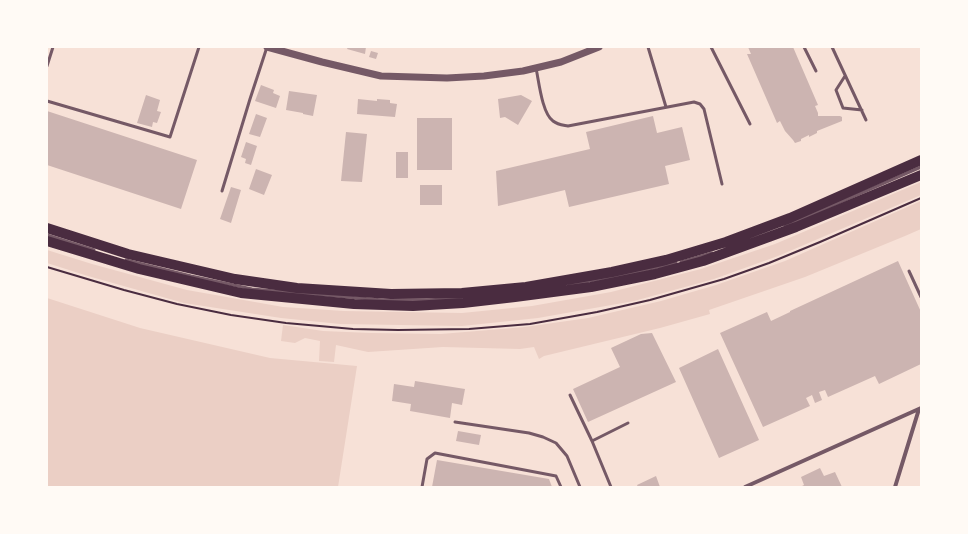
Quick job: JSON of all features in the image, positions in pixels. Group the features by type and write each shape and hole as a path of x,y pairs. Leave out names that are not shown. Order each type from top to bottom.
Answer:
{"main road":[{"path":"47,227 128,254 235,279 297,288 391,294 462,293 526,287 612,272 666,260 726,242 790,218 921,160"},
{"path":"47,241 139,269 241,292 354,304 413,306 463,303 515,298 591,287 655,274 703,261 796,227 921,174"}],"street":[{"path":"267,47 381,76 447,78 484,76 523,71 561,62 599,47"},
{"path":"745,487 920,408"},
{"path":"895,487 920,408"}],"lane":[{"path":"47,66 53,47"},
{"path":"47,101 170,137 199,47"},
{"path":"222,191 267,47"},
{"path":"648,47 666,107"},
{"path":"711,47 750,124"},
{"path":"804,47 816,71"},
{"path":"832,47 866,120"},
{"path":"536,68 545,109 548,116 560,125 568,126 694,102 702,106 722,184"},
{"path":"845,76 836,90 843,108 862,110"},
{"path":"778,229 921,167"},
{"path":"47,235 100,252"},
{"path":"727,248 756,237"},
{"path":"565,286 677,263 712,252"},
{"path":"121,259 252,289 383,300 464,298"},
{"path":"909,271 921,297"},
{"path":"570,395 592,441 611,487"},
{"path":"455,422 529,433 544,437 556,443 567,456 580,487"},
{"path":"592,441 628,423"},
{"path":"422,487 427,459 435,453 556,476 561,487"}],"shaded area":[{"path":"921,182 921,195 778,256 714,279 634,301 538,318 462,326 340,324 281,318 184,303 47,263 47,250 187,290 283,307 344,311 462,313 532,306 611,292 701,269 775,244"},
{"path":"921,201 921,229 905,236 805,277 709,310 710,314 660,328 544,356 539,359 534,347 520,349 443,347 368,352 336,345 334,362 319,361 320,341 305,338 295,343 281,341 283,325 323,331 441,334 525,327 588,318 661,301 716,285 785,261"},
{"path":"47,298 140,328 270,358 357,366 338,487 47,487"}],"building":[{"path":"348,47 366,47 365,54 347,49"},
{"path":"748,47 793,47 818,105 815,106 818,116 840,116 842,117 842,121 817,131 817,133 809,137 809,135 801,139 801,141 795,143 785,131 780,121 777,123 747,54 751,54"},
{"path":"371,51 378,53 376,59 369,57"},
{"path":"261,85 274,90 273,93 280,96 276,108 255,101"},
{"path":"289,91 317,95 313,116 286,110"},
{"path":"146,95 160,100 157,111 161,112 157,123 153,122 152,127 137,123"},
{"path":"521,95 532,101 518,125 505,117 500,118 498,99"},
{"path":"358,99 377,101 377,99 390,100 390,103 397,104 395,117 357,114"},
{"path":"47,111 197,160 181,209 47,165"},
{"path":"256,114 267,118 260,137 249,134"},
{"path":"653,116 657,133 682,127 690,160 665,166 669,184 569,207 565,190 498,206 496,171 590,149 586,132"},
{"path":"417,118 452,118 452,170 417,170"},
{"path":"346,132 367,134 362,182 341,181"},
{"path":"246,142 257,146 251,165 245,163 246,159 241,157"},
{"path":"396,152 408,152 408,178 396,178"},
{"path":"256,169 272,175 264,195 249,189"},
{"path":"420,185 442,185 442,205 420,205"},
{"path":"231,187 241,190 231,223 220,219"},
{"path":"898,261 921,312 921,364 879,384 875,376 828,397 825,390 819,392 822,400 815,403 812,395 806,398 810,406 763,427 720,333 767,312 771,321"},
{"path":"652,333 676,382 588,422 573,389 620,367 611,348 641,334"},
{"path":"718,349 759,440 719,458 679,368"},
{"path":"415,381 465,389 462,405 452,403 450,418 410,411 411,404 392,401 394,384 414,387"},
{"path":"458,431 481,435 479,445 456,441"},
{"path":"437,460 549,479 552,487 432,487"},
{"path":"820,468 824,476 835,472 842,487 800,487 804,485 801,477"},
{"path":"656,476 660,487 638,487 637,485"}]}
